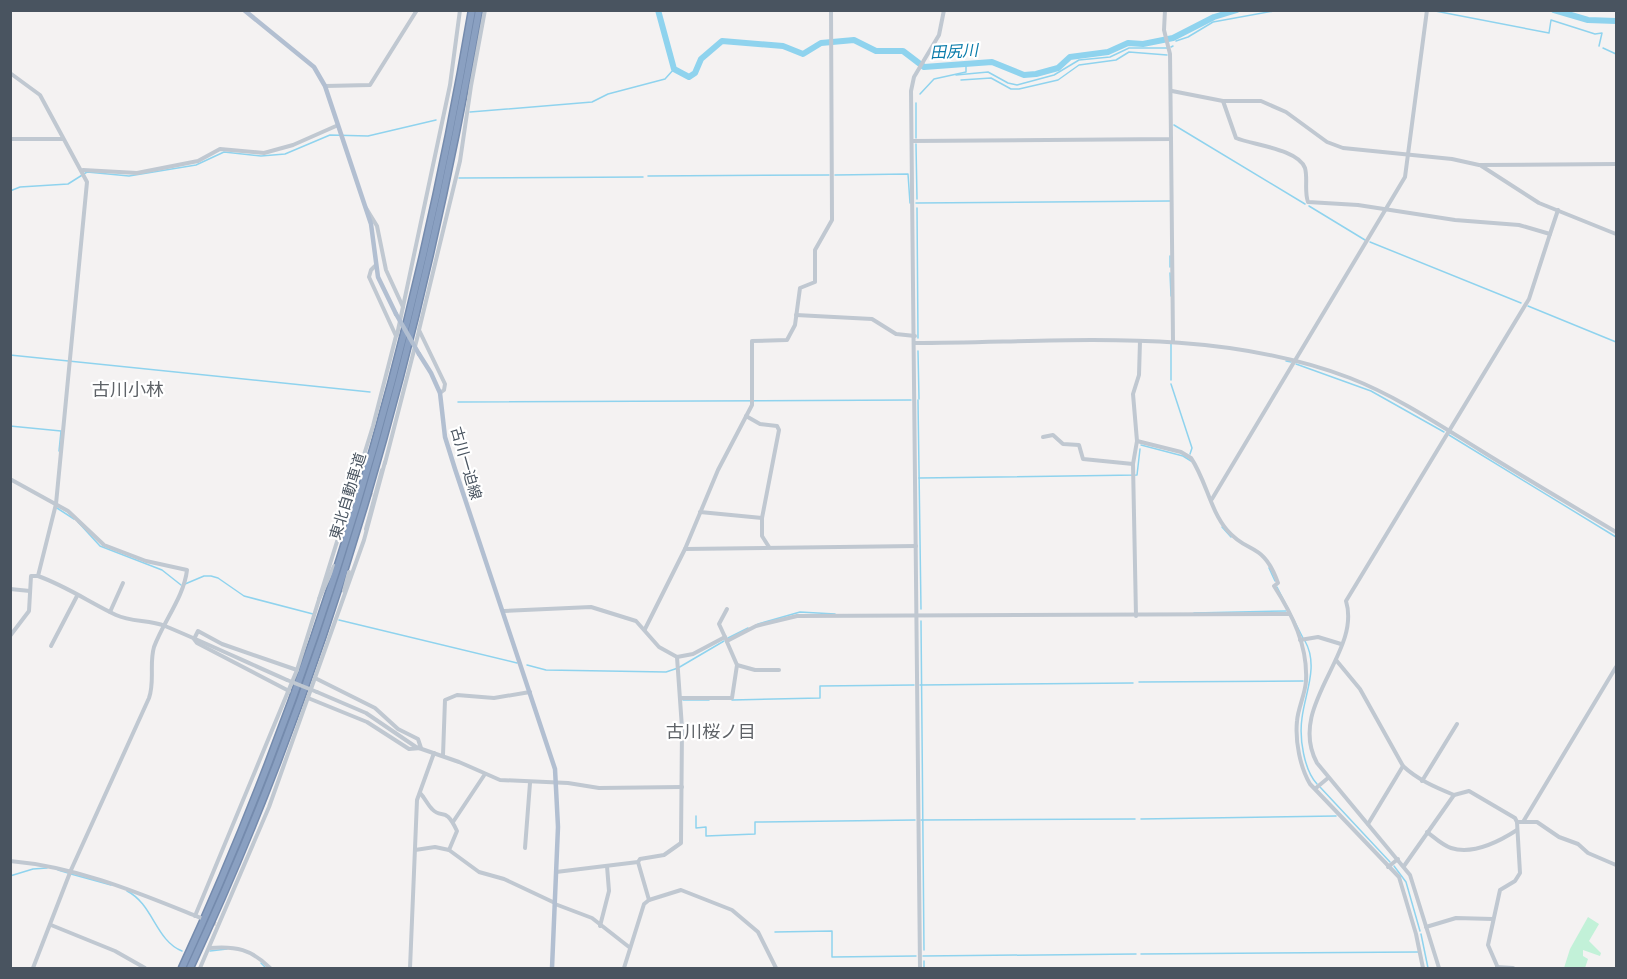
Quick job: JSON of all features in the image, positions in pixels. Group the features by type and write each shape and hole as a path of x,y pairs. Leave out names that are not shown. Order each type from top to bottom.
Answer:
{"highway":[{"name":"東北自動車道","path":"182,969 220,884 276,744 324,608 376,442 425,246 472,10"},
{"name":"東北自動車道","path":"190,969 283,747 329,620 360,522 418,309 460,116 479,10"}],"main road":[{"name":"古川一迫線","path":"244,10 314,67 325,86 338,132 373,234 375,266 381,286 440,393 448,447 548,741 557,783 552,969"}],"street":[{"path":"325,86 370,85 417,10"},
{"path":"195,916 248,798 297,670 362,460 403,308 450,85 460,10"},
{"path":"200,969 267,806 342,606 364,540 460,161 485,10"},
{"path":"645,629 685,549 718,470 753,401 753,341 787,340 794,327 800,288 815,282 815,250 832,220 831,10"},
{"path":"920,969 912,84 939,34 944,10"},
{"path":"1166,10 1165,36 1172,91 1173,341"},
{"path":"1211,499 1405,177 1427,10"},
{"path":"10,73 40,95 63,139 84,172 88,187 55,506 39,576"},
{"path":"1172,91 1223,100 1254,100 1281,109 1331,144 1406,156 1452,159 1479,165 1617,164"},
{"path":"1223,100 1236,138 1286,153 1302,163 1306,173 1308,202 1387,209 1455,220 1519,225 1550,234"},
{"path":"84,172 137,173 198,161 219,149 264,153 338,132"},
{"path":"10,139 63,139"},
{"path":"912,141 1171,139"},
{"path":"1479,165 1528,197 1617,234"},
{"path":"365,207 377,226 386,270 403,308"},
{"path":"1439,969 1414,883 1398,858 1328,778 1313,756 1309,740 1318,694 1336,660 1348,625 1346,601 1529,299 1558,210"},
{"path":"375,266 369,277 396,336"},
{"path":"796,315 872,319 896,334 915,336"},
{"path":"419,330 445,384 444,390 440,393"},
{"path":"1136,614 1133,464 1137,441 1133,394 1138,375 1140,341"},
{"path":"915,343 1173,341 1234,347 1296,361 1377,390 1449,430 1617,532"},
{"path":"746,416 760,424 777,426 779,430 762,518 762,536 770,548"},
{"path":"1043,437 1053,435 1063,444 1079,445 1083,459 1133,464"},
{"path":"1137,441 1187,455 1194,462 1228,532 1259,551 1270,563 1278,583 1274,586 1300,640 1306,681 1297,730 1302,768 1316,788 1402,885 1416,933 1423,969"},
{"path":"343,521 356,491 362,460"},
{"path":"364,540 374,495 385,462"},
{"path":"10,478 79,519 104,545 146,561 187,570 153,653 153,687 149,698 71,870 33,969"},
{"path":"700,512 762,518"},
{"path":"685,549 916,546"},
{"path":"319,600 323,596 334,566"},
{"path":"342,606 349,572"},
{"path":"10,636 29,611 31,576 39,576 63,584 77,596 94,601 110,612 133,620 164,626 366,713 405,741 500,780 599,788 682,788"},
{"path":"110,612 123,583"},
{"path":"10,589 30,591"},
{"path":"51,646 77,596"},
{"path":"504,611 591,607 636,621 659,647 677,657 693,654 756,626 789,617 1289,614"},
{"path":"681,698 732,698 737,665 719,624 727,609"},
{"path":"194,639 198,632 222,644 297,670"},
{"path":"1300,640 1318,637 1341,644"},
{"path":"194,639 197,644 289,691"},
{"path":"556,872 638,862 640,859 664,855 681,843 681,698 680,668 677,657"},
{"path":"1336,660 1360,689 1403,766 1422,781 1454,795 1469,791 1515,818 1518,830 1520,873 1515,881 1500,890 1488,945 1498,968 1513,969"},
{"path":"737,665 755,670 779,669"},
{"path":"1523,822 1617,667"},
{"path":"315,678 375,708 398,729 418,739 421,748"},
{"path":"443,756 445,700 457,695 494,698 530,692"},
{"path":"308,698 367,722 409,749 421,748"},
{"path":"1422,781 1457,724"},
{"path":"410,969 417,800 434,753"},
{"path":"1368,824 1403,766"},
{"path":"453,822 485,774"},
{"path":"1316,788 1328,778"},
{"path":"525,848 530,783"},
{"path":"419,793 432,810 445,813 453,822 457,831 449,850"},
{"path":"1404,866 1454,795"},
{"path":"1517,822 1537,822 1559,837 1578,844 1588,853 1617,865"},
{"path":"1427,832 1448,847 1469,849 1498,842 1518,830"},
{"path":"415,850 435,847 449,850 479,872 504,879 592,918 629,947"},
{"path":"1388,867 1398,858"},
{"path":"10,861 71,870 124,886 201,918"},
{"path":"638,862 649,900"},
{"path":"600,926 609,891 607,866"},
{"path":"624,969 643,906 649,900 675,891 687,890 715,905 732,910 759,933 776,969"},
{"path":"1416,933 1456,918 1493,919"},
{"path":"50,925 125,956 145,969"},
{"path":"210,948 243,948 255,954 270,969"}],"green space":[{"path":"1588,917 1599,924 1589,941 1601,953 1600,956 1583,950 1583,956 1588,959 1585,968 1564,968 1570,949"}],"waterway":[{"name":"田尻川","path":"658,10 674,69 689,77 695,73 701,59 722,41 783,46 803,54 821,43 854,40 876,51 903,51 924,67 992,62 1024,75 1036,74 1058,68 1070,57 1108,52 1128,43 1143,44 1173,38 1214,17 1237,10"},
{"path":"1176,41 1188,37 1213,22 1279,10"},
{"path":"1430,10 1549,33 1551,20 1595,34 1602,33 1599,46"},
{"name":"田尻川","path":"1554,10 1588,20 1616,21"},
{"path":"956,75 988,72 1008,83 1017,85 1054,75 1079,60 1110,57 1129,48 1168,48"},
{"path":"1603,48 1616,54"},
{"path":"961,80 991,78 1011,89 1019,89 1058,80 1079,65 1116,60 1129,52 1167,55"},
{"path":"920,94 934,79 966,72 966,64"},
{"path":"470,112 592,102 608,94 665,79 674,69"},
{"path":"916,103 916,138"},
{"path":"10,191 20,187 68,184 87,172 129,176 196,165 224,152 261,156 285,154 330,135 368,136 436,120"},
{"path":"1174,125 1305,204"},
{"path":"916,144 917,199"},
{"path":"835,175 908,174 910,203"},
{"path":"648,176 829,175"},
{"path":"459,178 643,177"},
{"path":"916,203 1170,201"},
{"path":"1309,206 1365,240"},
{"path":"917,208 918,338"},
{"path":"1370,242 1521,303"},
{"path":"1170,256 1170,267"},
{"path":"1170,273 1171,296"},
{"path":"1528,306 1616,342"},
{"path":"1171,344 1171,380"},
{"path":"918,351 919,399"},
{"path":"10,355 370,392"},
{"path":"1286,361 1291,362"},
{"path":"1296,364 1371,391 1444,432"},
{"path":"1171,384 1192,448 1190,454"},
{"path":"458,402 911,400"},
{"path":"918,400 921,609"},
{"path":"10,426 61,431 59,451"},
{"path":"1449,435 1616,537"},
{"path":"1141,445 1183,456 1191,461"},
{"path":"919,478 1137,475 1140,449"},
{"path":"57,508 74,519"},
{"path":"78,522 100,546 162,570 181,585"},
{"path":"1222,527 1231,537"},
{"path":"1269,568 1275,581"},
{"path":"185,584 204,576 211,576 218,578 244,596 313,614"},
{"path":"1277,587 1303,638"},
{"path":"1194,613 1286,611"},
{"path":"758,624 800,612 835,614"},
{"path":"339,620 517,663"},
{"path":"921,621 924,950"},
{"path":"728,638 748,628"},
{"path":"527,665 546,670 666,672 678,668 724,641"},
{"path":"1305,641 1309,650 1311,670 1301,726 1302,744 1309,771 1317,784"},
{"path":"1139,682 1303,681"},
{"path":"920,685 1133,683"},
{"path":"732,700 820,698 820,686 914,685"},
{"path":"683,700 709,700"},
{"path":"1320,787 1390,862"},
{"path":"696,816 696,828 706,827 706,836 755,834 755,822 915,820"},
{"path":"1141,819 1336,816"},
{"path":"921,820 1135,819"},
{"path":"1394,866 1406,882 1420,931"},
{"path":"10,876 33,869 47,868"},
{"path":"58,870 68,873"},
{"path":"71,874 111,885"},
{"path":"127,891 143,904 166,939 182,951"},
{"path":"775,932 832,931 832,957 916,956"},
{"path":"1421,934 1428,968"},
{"path":"210,951 227,949"},
{"path":"1141,954 1418,952"},
{"path":"923,956 1136,954"},
{"path":"924,961 924,968"},
{"path":"261,963 266,968"}],"tunnel":[{"path":"357,491 373,495"},
{"path":"251,800 265,805"},
{"path":"201,919 216,924"}],"district":[{"name":"古川小林","path":"128,389"},
{"name":"古川桜ノ目","path":"711,731"}]}
